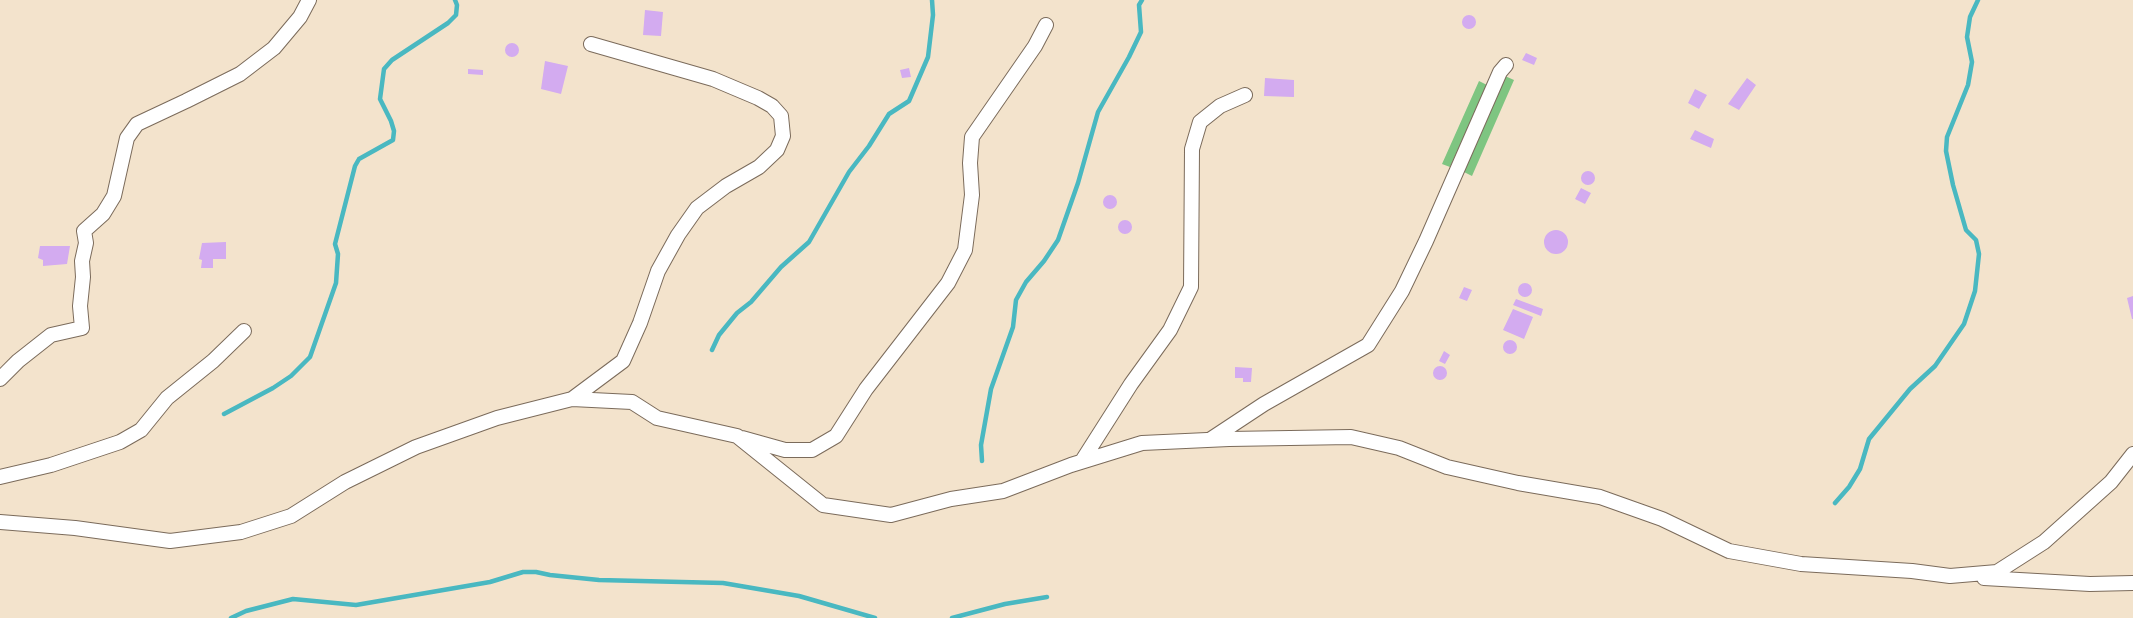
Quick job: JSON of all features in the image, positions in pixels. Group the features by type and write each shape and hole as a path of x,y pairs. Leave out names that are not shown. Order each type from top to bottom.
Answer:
{"street":[{"path":"0,379 18,361 51,335 82,328 80,306 83,277 82,261 86,243 84,231 103,214 114,196 127,138 137,124 240,74 274,48 300,18 309,0"},
{"path":"0,522 75,528 170,541 241,532 291,516 345,482 416,447 497,418 572,398 632,402 657,418 736,436 785,450 812,450 836,436 866,389 948,283 965,250 972,195 970,163 972,137 1035,46 1046,25"},
{"path":"572,398 623,361 640,323 658,271 678,235 697,208 726,186 759,167 777,150 783,136 780,116 772,106 758,98 713,79 592,44"},
{"path":"1211,439 1264,404 1368,345 1406,283 1500,72 1506,65"},
{"path":"1082,461 1131,384 1170,330 1191,287 1192,149 1200,122 1220,106 1245,95"},
{"path":"0,476 51,465 120,442 141,430 167,398 213,361 244,330"},
{"path":"736,436 823,505 891,514 950,498 1003,491 1082,461 1142,443 1211,439 1351,437 1400,448 1447,467 1600,497 1662,519 1729,550 1801,564 1912,571 1950,576 2090,584 2133,583"},
{"path":"1950,576 1997,572 2044,542 2104,489 2133,454"}],"green space":[{"path":"1505,76 1514,80 1472,176 1462,171"},
{"path":"1479,81 1487,85 1450,167 1442,164"}],"building":[{"path":"645,10 663,12 661,36 643,35"},
{"path":"1466,15 1472,15 1476,22 1472,29 1466,29 1462,25 1462,19"},
{"path":"509,43 515,43 519,50 515,57 509,57 505,53 505,47"},
{"path":"1526,53 1537,58 1534,65 1522,60"},
{"path":"545,61 568,66 561,94 541,89"},
{"path":"909,68 911,77 902,78 900,70"},
{"path":"468,69 483,70 483,75 468,74"},
{"path":"1265,78 1294,80 1294,97 1264,96"},
{"path":"1747,78 1756,85 1739,110 1728,104"},
{"path":"1695,89 1707,95 1699,109 1688,103"},
{"path":"1695,130 1714,139 1711,148 1690,139"},
{"path":"1585,171 1591,171 1595,178 1591,185 1585,185 1581,181 1581,175"},
{"path":"1581,188 1591,193 1585,204 1575,199"},
{"path":"1107,195 1113,195 1117,202 1113,209 1107,209 1103,205 1103,199"},
{"path":"1122,220 1128,220 1132,227 1128,234 1122,234 1118,230 1118,224"},
{"path":"1556,230 1561,231 1567,237 1567,247 1561,253 1556,254 1551,253 1545,247 1544,242 1545,237 1551,231"},
{"path":"226,242 226,259 213,259 213,268 201,268 202,260 199,259 202,243"},
{"path":"40,246 70,246 67,264 43,266 43,260 38,258"},
{"path":"1522,283 1528,283 1532,290 1528,297 1522,297 1518,293 1518,287"},
{"path":"1464,287 1472,290 1467,301 1459,298"},
{"path":"2133,296 2133,319 2132,319 2127,298"},
{"path":"1516,299 1543,309 1541,316 1513,305"},
{"path":"1513,309 1533,317 1524,339 1503,330"},
{"path":"1507,340 1513,340 1517,347 1513,354 1507,354 1503,350 1503,344"},
{"path":"1444,351 1450,355 1445,364 1439,361"},
{"path":"1437,366 1443,366 1447,373 1443,380 1437,380 1433,376 1433,370"},
{"path":"1235,367 1252,368 1251,382 1243,382 1243,378 1235,378"}],"waterway":[{"path":"224,414 273,388 291,376 310,357 336,283 338,254 335,244 355,166 359,159 393,140 394,131 391,121 380,99 384,69 392,60 448,23 456,15 457,5 455,0"},
{"path":"712,350 719,335 737,313 751,302 781,267 809,242 849,172 869,146 889,114 909,101 928,57 933,15 932,0"},
{"path":"982,461 981,445 991,389 1013,327 1016,300 1026,282 1044,261 1058,240 1078,183 1098,112 1141,32 1139,5 1142,0"},
{"path":"1835,503 1849,487 1860,469 1869,439 1910,389 1935,366 1964,324 1975,291 1979,254 1976,240 1966,230 1953,185 1946,151 1947,137 1968,85 1972,62 1967,37 1970,17 1978,0"},
{"path":"231,618 246,611 293,599 356,605 490,582 523,572 599,580 723,583 799,596 875,618"},
{"path":"952,618 1005,604 1047,597"}]}
